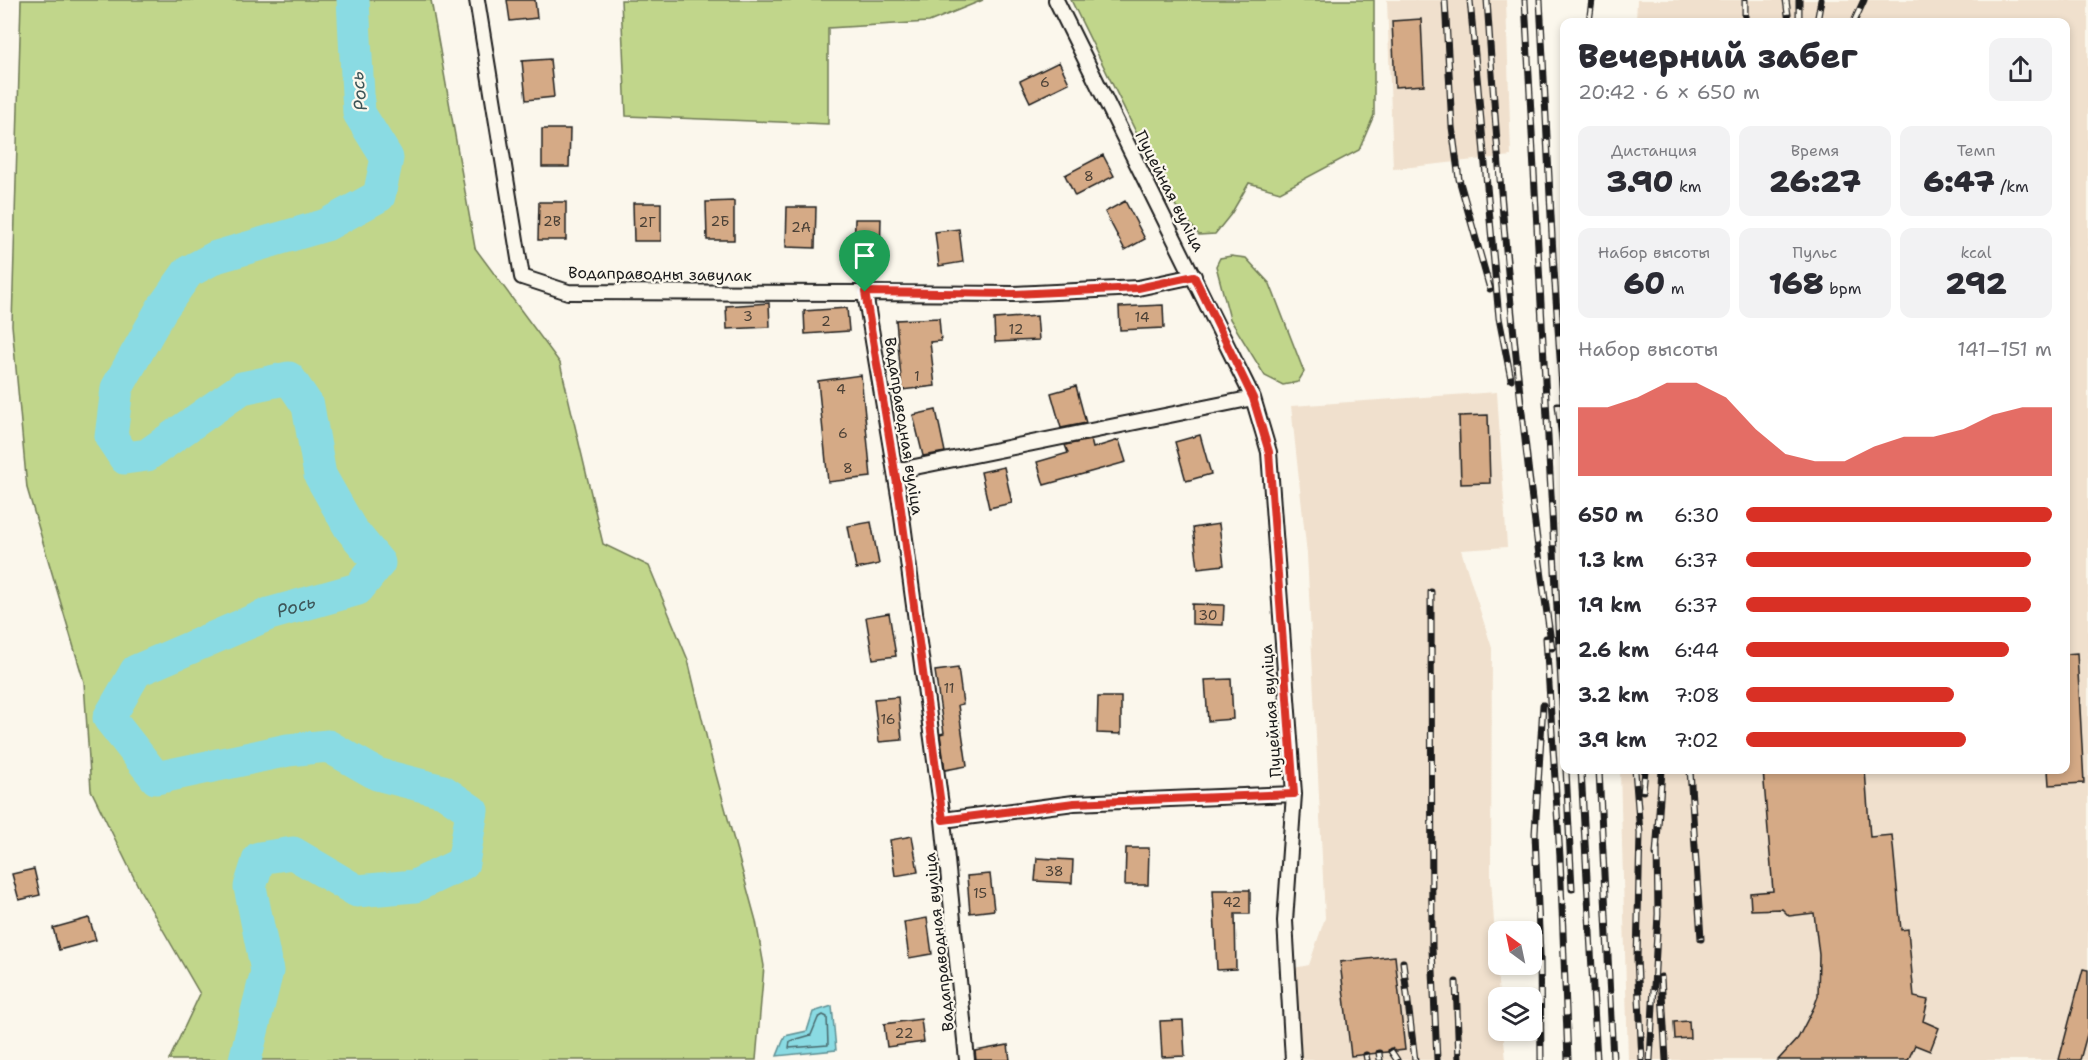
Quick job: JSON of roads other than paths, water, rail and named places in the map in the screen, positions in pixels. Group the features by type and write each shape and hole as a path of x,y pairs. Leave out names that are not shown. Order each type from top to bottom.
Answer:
{"street":[{"name":"Водаправодны завулак","path":"477,0 522,278 567,291 865,292"},
{"name":"Пуцейная вуліца","path":"1056,0 1253,398 1269,452 1294,794 1285,921 1293,1060"},
{"path":"865,292 1014,294 1138,288 1194,276"},
{"name":"Вадаправодная вуліца","path":"865,292 894,471 943,820 967,1060"},
{"path":"894,471 1253,398"},
{"path":"943,820 1074,803 1294,794"}],"water":[{"path":"832,1006 836,1050 777,1056 785,1036 807,1031 813,1012"}],"waterway":[{"name":"Рось","path":"245,1060 267,971 250,887 259,858 293,853 357,891 415,886 463,863 472,811 443,791 377,774 328,746 288,750 156,778 109,718 136,671 269,614 358,589 379,563 350,528 320,475 308,406 289,378 242,388 147,455 125,458 111,437 117,388 161,310 188,272 216,257 326,225 379,196 387,158 359,113 353,0"},
{"name":"Рось","path":"240,1060 245,1054"}],"railway":[{"path":"1445,0 1452,127 1459,179 1490,289"},
{"path":"1470,0 1499,318 1511,379"},
{"path":"1487,0 1521,406 1552,648"},
{"path":"1525,0 1560,665"},
{"path":"1540,0 1560,357"},
{"path":"1590,18 1592,0"},
{"path":"1745,0 1745,18"},
{"path":"1786,0 1788,18"},
{"path":"1799,0 1799,18"},
{"path":"1818,18 1821,0"},
{"path":"1856,18 1864,0"},
{"path":"1558,405 1560,422"},
{"path":"1431,592 1432,948 1437,1060"},
{"path":"1546,638 1560,857 1568,1060"},
{"path":"1541,1060 1535,833 1543,705"},
{"path":"1566,774 1572,889"},
{"path":"1581,774 1597,1060"},
{"path":"1599,774 1613,1060"},
{"path":"1635,774 1640,833 1637,958 1642,1060"},
{"path":"1643,791 1645,774"},
{"path":"1656,854 1662,774"},
{"path":"1690,774 1701,939"},
{"path":"1650,1060 1658,914 1657,847"},
{"path":"1403,962 1415,1060"},
{"path":"1661,977 1666,1060"},
{"path":"1456,982 1459,1060"},
{"path":"1391,1051 1397,1060"},
{"path":"1379,1053 1380,1060"},
{"path":"1366,1055 1367,1060"}]}
